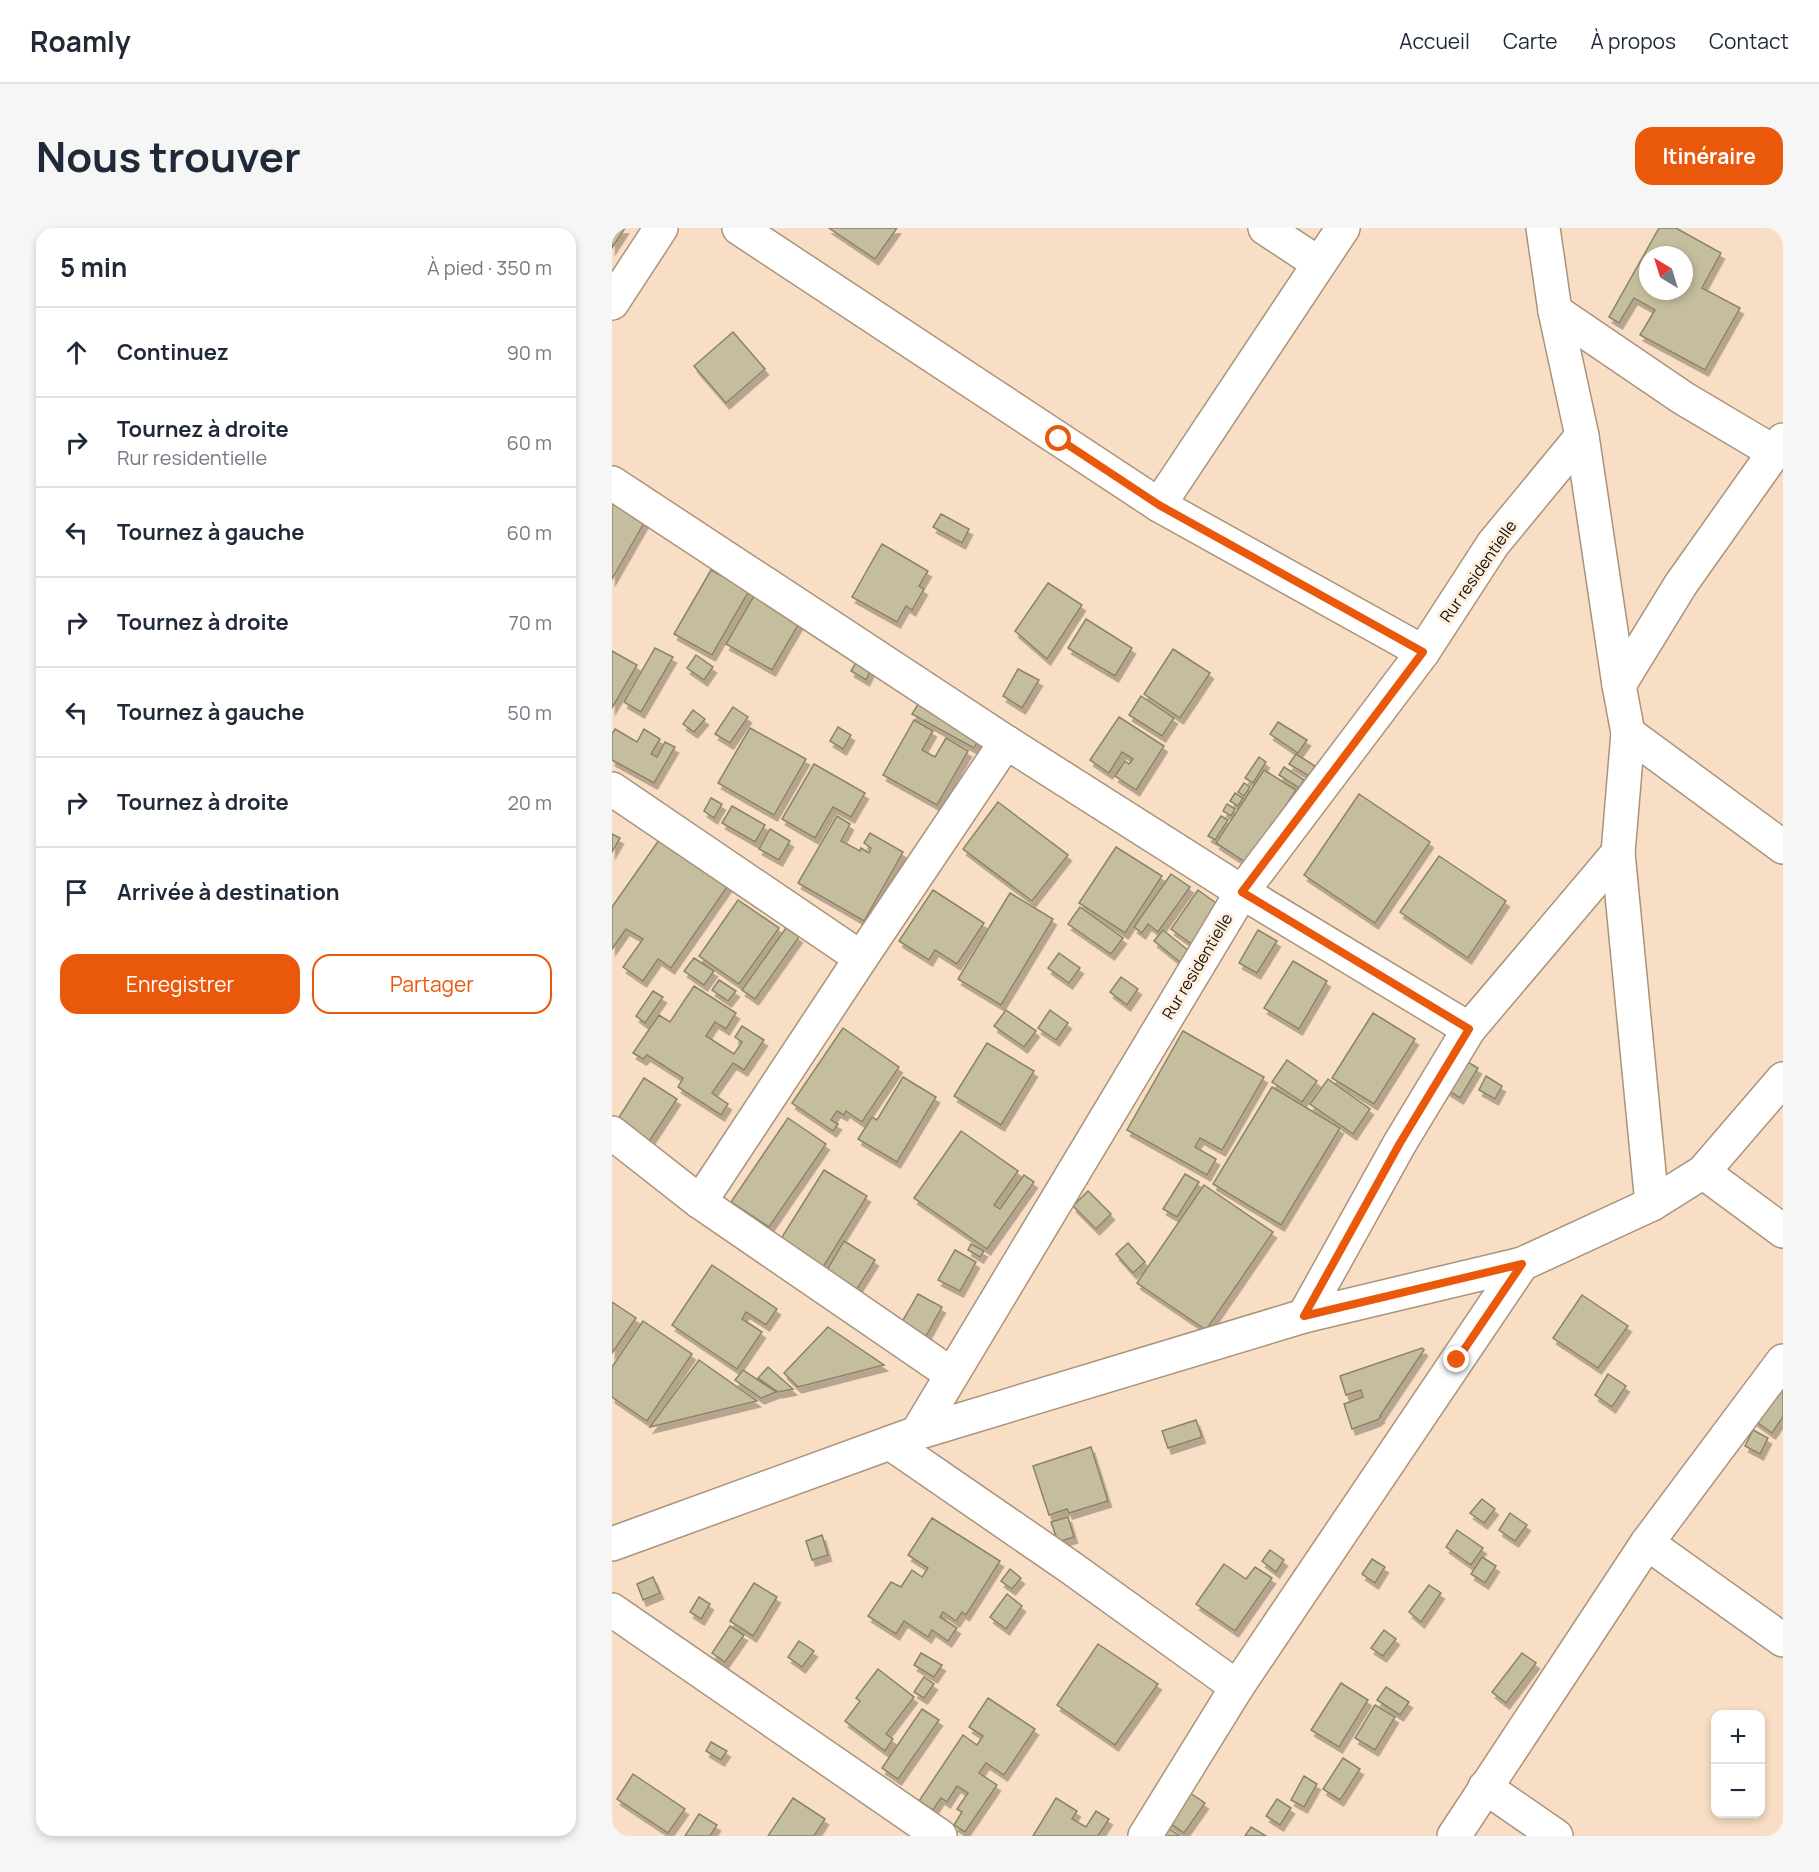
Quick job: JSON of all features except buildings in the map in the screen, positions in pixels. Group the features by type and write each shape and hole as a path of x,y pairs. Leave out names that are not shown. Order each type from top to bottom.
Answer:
{"street":[{"path":"612,303 661,228"},
{"path":"739,228 1159,505 1423,652"},
{"path":"1265,228 1318,263"},
{"path":"1159,505 1343,228"},
{"path":"1543,228 1555,311 1582,436 1618,685 1628,733 1618,853 1652,1204"},
{"path":"1555,311 1683,398 1779,446 1681,585 1618,685"},
{"name":"Rur residentielle","path":"904,1438 951,1374 1242,892 1423,652 1493,544 1582,436"},
{"path":"612,483 1006,742 1242,892 1469,1029"},
{"path":"1628,733 1783,847"},
{"path":"700,1202 1006,742"},
{"path":"612,789 861,958"},
{"path":"1304,1316 1400,1143 1469,1029 1618,853"},
{"path":"612,1544 904,1438 1304,1316 1522,1264 1652,1204 1702,1172 1783,1079"},
{"path":"612,1133 700,1202 951,1374"},
{"path":"1702,1172 1783,1231"},
{"path":"1145,1836 1237,1687 1522,1264"},
{"path":"1454,1836 1647,1543 1783,1361"},
{"path":"904,1438 1060,1561 1237,1687"},
{"path":"1647,1543 1783,1640"},
{"path":"612,1610 940,1836"},
{"path":"1485,1787 1556,1836"}],"route":[{"path":"1059,439 1159,505 1423,652 1242,892 1469,1029 1400,1143 1304,1316 1522,1264 1457,1360"}]}
